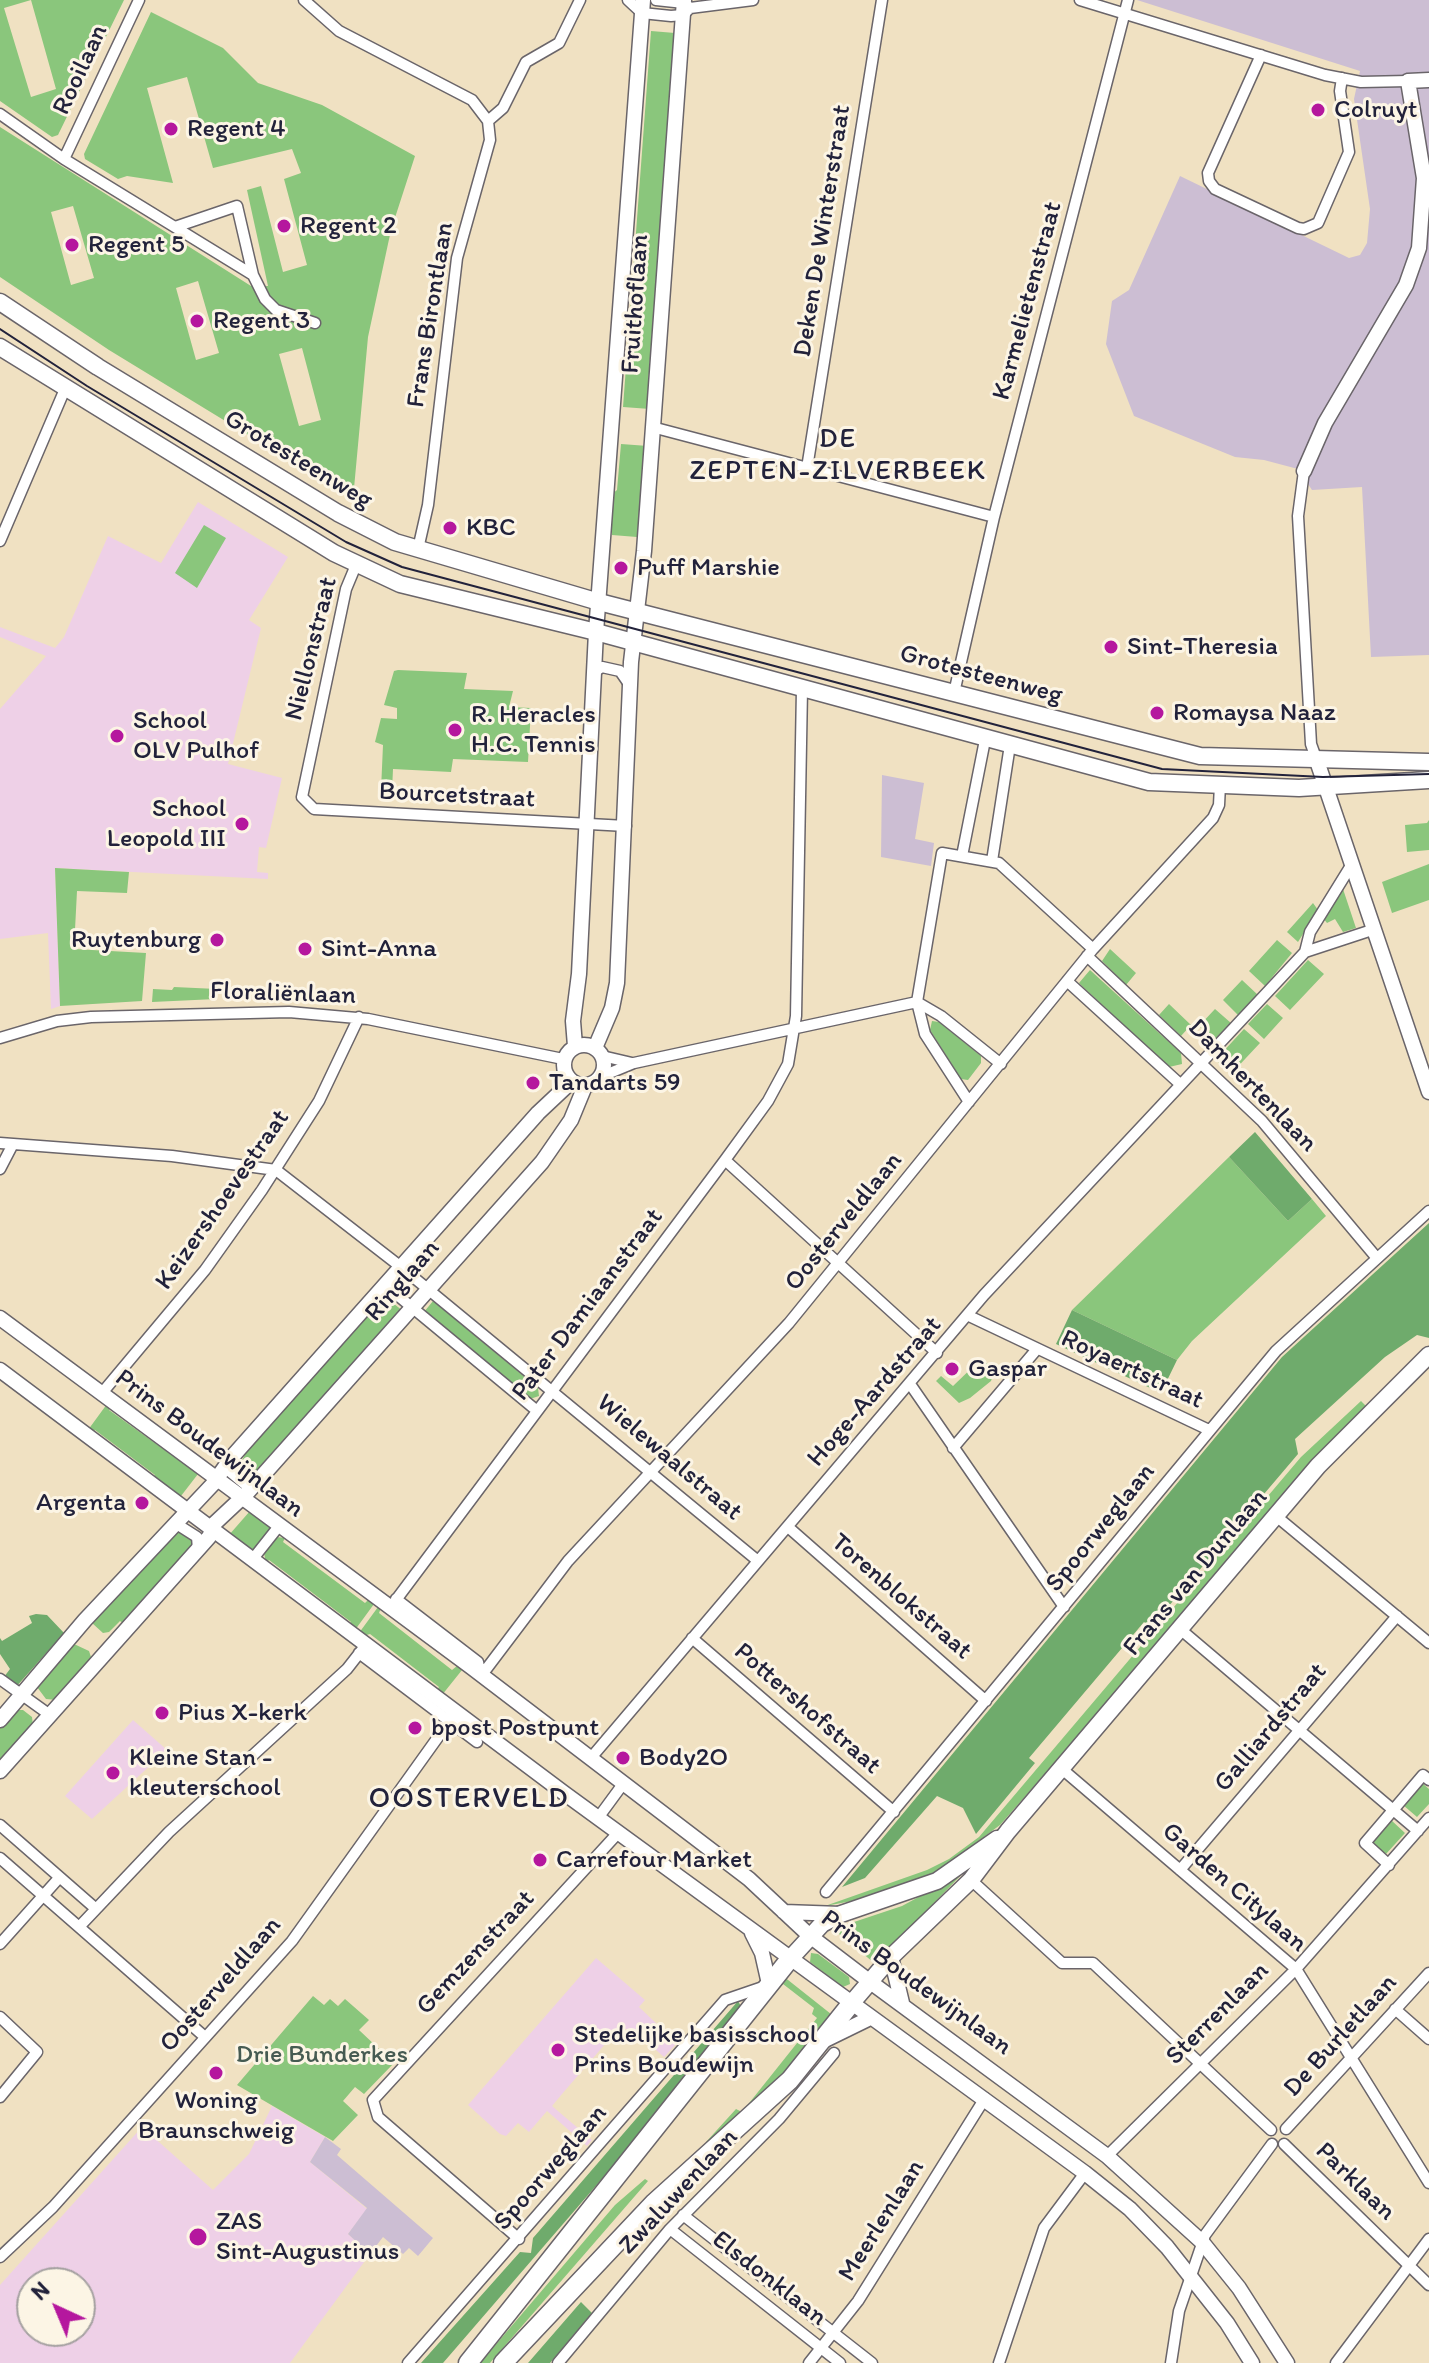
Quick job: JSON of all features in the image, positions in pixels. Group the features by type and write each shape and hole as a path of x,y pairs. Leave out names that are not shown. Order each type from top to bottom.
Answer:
{"highway":[{"path":"468,2363 789,1960"},
{"path":"503,2363 654,2203 827,2048 850,2005"},
{"path":"456,2363 507,2314"}],"main road":[{"name":"Grotesteenweg","path":"0,302 98,367 338,513 378,536 418,549 636,612 1200,756 1429,762"},
{"path":"0,347 356,565 400,584 596,632 1149,782 1326,786 1429,780"},
{"name":"Frans van Dunlaan","path":"850,2005 891,1957 971,1880 1008,1831 1327,1457 1429,1355"},
{"name":"Frans van Dunlaan","path":"789,1960 810,1936 841,1914 937,1881 1008,1831"}],"street":[{"name":"Rooilaan","path":"64,159 139,0"},
{"path":"304,0 339,31 472,100 488,121 503,108 526,62 559,43 580,0"},
{"path":"656,0 685,7"},
{"path":"638,3 685,7 753,0"},
{"name":"Deken De Winterstraat","path":"807,468 882,0"},
{"path":"1080,0 1342,78 1361,82 1429,80"},
{"name":"Karmelietenstraat","path":"954,693 994,517 1128,0"},
{"name":"Fruithoflaan","path":"596,632 638,3"},
{"name":"Fruithoflaan","path":"632,644 685,7"},
{"path":"1261,55 1208,173 1209,181 1215,189 1298,228 1304,229 1318,223 1349,152 1340,91 1342,78"},
{"path":"1408,81 1424,178 1419,248 1406,285 1325,423 1304,471 1298,516 1311,744 1428,1084"},
{"path":"0,114 64,159 253,275"},
{"name":"Frans Birontlaan","path":"418,549 428,505 457,258 490,140 488,121"},
{"path":"175,227 237,206 253,275 265,299 276,310 315,323"},
{"path":"0,541 65,389"},
{"path":"652,427 994,517"},
{"name":"Niellonstraat","path":"326,810 314,809 302,797 346,589 356,565"},
{"path":"578,1084 565,1074 563,1059 575,1046 573,1021 579,974 596,632"},
{"path":"600,1077 604,1066 598,1052 617,983 632,644"},
{"path":"594,672 602,667 620,671 630,686"},
{"name":"Pater Damiaanstraat","path":"393,1604 725,1160 768,1101 788,1064 793,1052 791,1029 796,1016 802,689"},
{"path":"969,1102 925,1034 917,1002 942,853 962,856 985,740"},
{"path":"992,861 1010,745"},
{"name":"Oosterveldlaan","path":"481,1676 568,1561 738,1381 839,1265 1090,953 1213,818 1219,805 1220,785"},
{"name":"Bourcetstraat","path":"326,810 586,824"},
{"path":"586,824 626,826"},
{"name":"Damhertenlaan","path":"962,856 999,863 1262,1121 1376,1257"},
{"path":"1305,952 1310,932 1352,864"},
{"path":"1305,952 1375,929"},
{"name":"Hoge-Aardstraat","path":"590,1759 1069,1201 1305,952"},
{"name":"Damhertenlaan","path":"1067,981 1180,1084"},
{"path":"600,1077 634,1063 917,1002 941,1016 1001,1064"},
{"name":"Floraliënlaan","path":"0,1038 57,1021 91,1017 289,1012 359,1017 563,1059"},
{"name":"Keizershoevestraat","path":"102,1393 205,1270 276,1170 319,1101 359,1017"},
{"path":"575,1046 634,1063"},
{"name":"Ringlaan","path":"0,1720 85,1620 217,1479 232,1457 538,1113 578,1084 600,1077"},
{"name":"Ringlaan","path":"0,1771 198,1549 224,1514 242,1499 548,1154 571,1120 578,1084"},
{"path":"0,1143 172,1156 276,1170"},
{"path":"0,1169 13,1144"},
{"path":"725,1160 937,1353"},
{"name":"Wielewaalstraat","path":"276,1170 401,1267 758,1561"},
{"name":"Spoorweglaan","path":"826,1892 1276,1351 1429,1211"},
{"path":"385,1285 536,1410"},
{"name":"Royaertstraat","path":"969,1316 1209,1430"},
{"name":"Prins Boudewijnlaan","path":"0,1318 279,1526 393,1604 481,1676 749,1879 810,1936 1107,2156 1202,2242 1239,2288 1287,2363"},
{"path":"953,1448 1037,1349"},
{"name":"Prins Boudewijnlaan","path":"0,1370 213,1530 362,1650 452,1717 598,1818 850,2005 985,2098 1085,2173 1144,2223 1192,2276 1252,2363"},
{"path":"910,1384 1064,1607"},
{"path":"232,1457 229,1471 247,1486 253,1486"},
{"path":"1276,1516 1429,1643"},
{"path":"175,1523 197,1537 198,1549"},
{"path":"252,1560 279,1526"},
{"name":"Torenblokstraat","path":"788,1527 986,1701"},
{"name":"Galliardstraat","path":"1180,1870 1397,1616"},
{"path":"1180,1629 1418,1831"},
{"name":"Pottershofstraat","path":"692,1638 894,1812"},
{"path":"79,1927 169,1832 347,1669 362,1650"},
{"path":"0,1679 50,1715"},
{"name":"Oosterveldlaan","path":"0,2257 48,2212 292,1941 452,1717"},
{"name":"Prins Boudewijnlaan","path":"452,1717 477,1742"},
{"name":"Garden Citylaan","path":"1062,1769 1296,1969 1429,2183"},
{"path":"1389,1865 1365,1843 1423,1775 1429,1780"},
{"path":"598,1818 623,1784"},
{"name":"Sterrenlaan","path":"1107,2156 1296,1969 1429,1818"},
{"path":"0,1825 95,1908"},
{"name":"Gemzenstraat","path":"519,2239 378,2117 373,2107 379,2090 618,1833"},
{"path":"0,1858 205,2037"},
{"path":"0,1944 59,1878"},
{"path":"971,1880 1062,1963 1093,1963 1271,2130"},
{"path":"784,1912 841,1914"},
{"path":"750,1929 762,1953 769,1984"},
{"path":"891,1957 902,2003"},
{"name":"De Burletlaan","path":"1286,2129 1429,1973"},
{"name":"Spoorweglaan","path":"408,2363 725,2000 769,1984"},
{"path":"1395,2009 1429,2039"},
{"path":"0,2017 37,2052 0,2097"},
{"path":"827,2048 870,2018"},
{"name":"Zwaluwenlaan","path":"558,2363 670,2229 779,2119 827,2048"},
{"name":"Meerlenlaan","path":"809,2363 834,2333 985,2098"},
{"path":"1171,2363 1179,2311 1202,2242 1278,2144 1289,2138 1286,2129 1271,2130"},
{"path":"1271,2130 1269,2137 1278,2144"},
{"name":"Parklaan","path":"1278,2144 1429,2285"},
{"path":"999,2363 1044,2228 1085,2173"},
{"name":"Elsdonklaan","path":"683,2215 872,2363"},
{"name":"Elsdonklaan","path":"670,2229 840,2363"},
{"path":"1336,2363 1429,2239"}],"shaded area":[{"path":"1137,0 1429,0 1429,655 1371,657 1362,487 1312,490 1298,469 1264,460 1235,457 1134,416 1106,344 1112,301 1129,290 1180,176 1349,258 1360,255 1367,243 1370,209 1354,99 1360,71"},
{"name":"School OLV Pulhof","path":"198,502 288,557 249,620 261,628 228,764 282,778 266,848 259,847 257,872 268,873 268,879 55,868 60,1006 51,1009 48,933 0,939 0,709 46,656 0,637 0,627 55,648 64,637 108,536 161,563"},
{"path":"882,775 924,783 915,839 934,843 931,866 881,857"},
{"name":"Kleine Stan - kleuterschool","path":"133,1720 167,1750 92,1819 65,1796"},
{"name":"Stedelijke basisschool Prins Boudewijn","path":"596,1958 645,2000 639,2007 677,2043 664,2057 633,2030 619,2028 552,2106 592,2140 587,2146 547,2111 529,2132 518,2123 506,2136 500,2134 468,2105"},
{"name":"ZAS Sint-Augustinus","path":"272,2106 325,2137 310,2162 367,2209 348,2234 370,2254 290,2363 0,2363 0,2285 16,2267 16,2347 96,2347 96,2267 16,2267 142,2127 213,2190 249,2154"},
{"path":"325,2137 341,2149 337,2155 433,2238 418,2256 409,2248 403,2254 383,2237 370,2254 348,2234 367,2208 310,2162"}],"green space":[{"path":"0,0 31,0 124,0 58,135 52,137 0,101","holes":["31,0 56,89 31,97 4,8"]},
{"path":"151,12 223,48 258,83 322,105 415,156 391,230 368,337 353,499 109,350 0,277 0,127 251,286 268,286 247,190 261,186 283,272 307,265 284,179 301,173 292,149 213,168 187,77 147,88 173,183 127,176 118,179 85,159 84,154","holes":["73,206 94,278 71,285 51,212","198,281 219,353 196,360 176,288","302,348 321,420 299,426 279,354"]},
{"path":"651,31 675,33 648,385 650,409 623,407"},
{"path":"621,444 648,446 641,530 637,537 612,535 612,494 617,490"},
{"path":"204,525 226,538 197,588 175,573"},
{"name":"R. Heracles H.C. Tennis","path":"394,671 467,673 464,689 513,691 509,707 531,708 528,762 453,759 451,772 393,769 392,791 381,790 383,745 375,742 381,718 397,719 397,708 384,705"},
{"path":"1429,820 1429,850 1407,852 1405,825 1427,823"},
{"path":"1429,864 1429,900 1392,913 1382,882"},
{"path":"55,868 129,872 127,893 77,891 74,949 146,953 142,1001 60,1006"},
{"path":"1343,889 1356,928 1343,932 1335,919 1327,923 1323,918"},
{"path":"1313,903 1318,910 1298,942 1287,932"},
{"path":"1277,940 1292,953 1265,986 1249,971"},
{"path":"1110,949 1136,973 1126,985 1102,961"},
{"path":"1308,960 1324,974 1290,1010 1275,996"},
{"path":"1090,970 1181,1053 1182,1064 1169,1067 1079,983"},
{"path":"1242,980 1258,995 1238,1015 1223,1000"},
{"path":"174,987 217,989 216,999 152,1002 153,989 172,990"},
{"path":"1169,1004 1191,1025 1181,1036 1159,1015"},
{"path":"1267,1004 1283,1018 1264,1039 1248,1024"},
{"path":"1215,1009 1231,1023 1214,1040 1199,1026"},
{"path":"932,1021 939,1022 981,1056 981,1063 968,1080 961,1079 930,1030"},
{"path":"1244,1029 1260,1043 1231,1074 1218,1062 1220,1055"},
{"path":"1255,1132 1312,1199 1288,1221 1229,1157"},
{"path":"1229,1157 1288,1221 1312,1199 1326,1216 1192,1341 1177,1360 1072,1310"},
{"path":"1429,1223 1429,1338 1417,1335 1385,1357 1295,1439 1298,1454 1151,1627 1144,1622 1029,1758 1035,1763 976,1834 963,1808 937,1796 865,1878 842,1887 1282,1357"},
{"path":"384,1296 403,1311 250,1479 236,1472 251,1443"},
{"path":"433,1301 538,1388 539,1396 530,1399 424,1312"},
{"path":"1072,1310 1177,1360 1161,1393 1056,1344"},
{"path":"979,1361 996,1366 991,1381 970,1398 959,1403 936,1381 941,1376 953,1386"},
{"path":"1361,1401 1367,1407 1000,1825 934,1874 874,1897 825,1906 927,1870 949,1859 979,1837 1301,1457"},
{"path":"107,1404 111,1406 109,1410 198,1474 181,1496 152,1479 155,1475 95,1430 92,1433 88,1430"},
{"path":"250,1511 272,1528 252,1553 229,1535"},
{"path":"176,1529 193,1540 192,1548 124,1624 120,1621 109,1632 103,1633 92,1623"},
{"path":"277,1537 285,1538 283,1542 365,1603 368,1600 374,1604 355,1630 349,1626 351,1622 269,1560 266,1563 264,1553"},
{"path":"378,1607 381,1608 379,1613 452,1670 457,1666 462,1670 442,1695 436,1691 439,1687 370,1634 363,1636 359,1633"},
{"path":"47,1615 64,1633 16,1687 4,1677 10,1669 0,1654 0,1638 2,1641 32,1623 29,1616"},
{"path":"74,1644 89,1651 92,1660 57,1700 46,1699 37,1687"},
{"path":"15,1710 23,1710 32,1717 33,1726 0,1765 0,1725"},
{"path":"1422,1783 1429,1789 1429,1804 1417,1817 1403,1805"},
{"path":"1391,1820 1405,1833 1386,1854 1371,1842"},
{"path":"963,1873 878,1961 873,1962 833,1929 902,1906"},
{"path":"811,1953 818,1954 849,1977 850,1984 843,1987 810,1962"},
{"path":"783,1976 831,2014 789,2069 761,2096 709,2141 706,2142 736,2109 742,2112 817,2018 812,2014 814,2008 783,1984 741,2034"},
{"name":"Drie Bunderkes","path":"313,1996 324,2005 330,1999 338,2006 345,1999 369,2020 359,2030 394,2063 364,2094 355,2087 343,2101 358,2115 333,2141 237,2085"},
{"path":"738,2001 742,2008 645,2129 443,2363 421,2363 520,2252 531,2253 533,2238"},
{"path":"645,2179 648,2181 490,2363 480,2363 615,2205"},
{"path":"581,2302 592,2313 550,2363 528,2363"}],"tram line":[{"path":"0,329 87,386 346,542 402,567 1162,769 1323,777 1429,774"}],"place":[{"name":"Colruyt","path":"1318,110"},
{"name":"Regent 4","path":"171,129"},
{"name":"Regent 2","path":"284,226"},
{"name":"Regent 5","path":"72,245"},
{"name":"Regent 3","path":"197,321"},
{"name":"KBC","path":"450,528"},
{"name":"Puff Marshie","path":"621,568"},
{"name":"Sint-Theresia","path":"1111,647"},
{"name":"Romaysa Naaz","path":"1157,713"},
{"name":"R. Heracles H.C. Tennis","path":"455,730"},
{"name":"School OLV Pulhof","path":"117,736"},
{"name":"School Leopold III","path":"242,824"},
{"name":"Ruytenburg","path":"217,940"},
{"name":"Sint-Anna","path":"305,949"},
{"name":"Tandarts 59","path":"533,1083"},
{"name":"Gaspar","path":"952,1369"},
{"name":"Argenta","path":"142,1503"},
{"name":"Pius X-kerk","path":"162,1713"},
{"name":"bpost Postpunt","path":"415,1728"},
{"name":"Body2O","path":"623,1758"},
{"name":"Kleine Stan - kleuterschool","path":"113,1773"},
{"name":"Carrefour Market","path":"540,1860"},
{"name":"Stedelijke basisschool Prins Boudewijn","path":"558,2050"},
{"name":"Woning Braunschweig","path":"216,2073"},
{"name":"ZAS Sint-Augustinus","path":"198,2237"}],"district":[{"name":"DE ZEPTEN-ZILVERBEEK","path":"838,456"},
{"name":"OOSTERVELD","path":"469,1799"}]}
